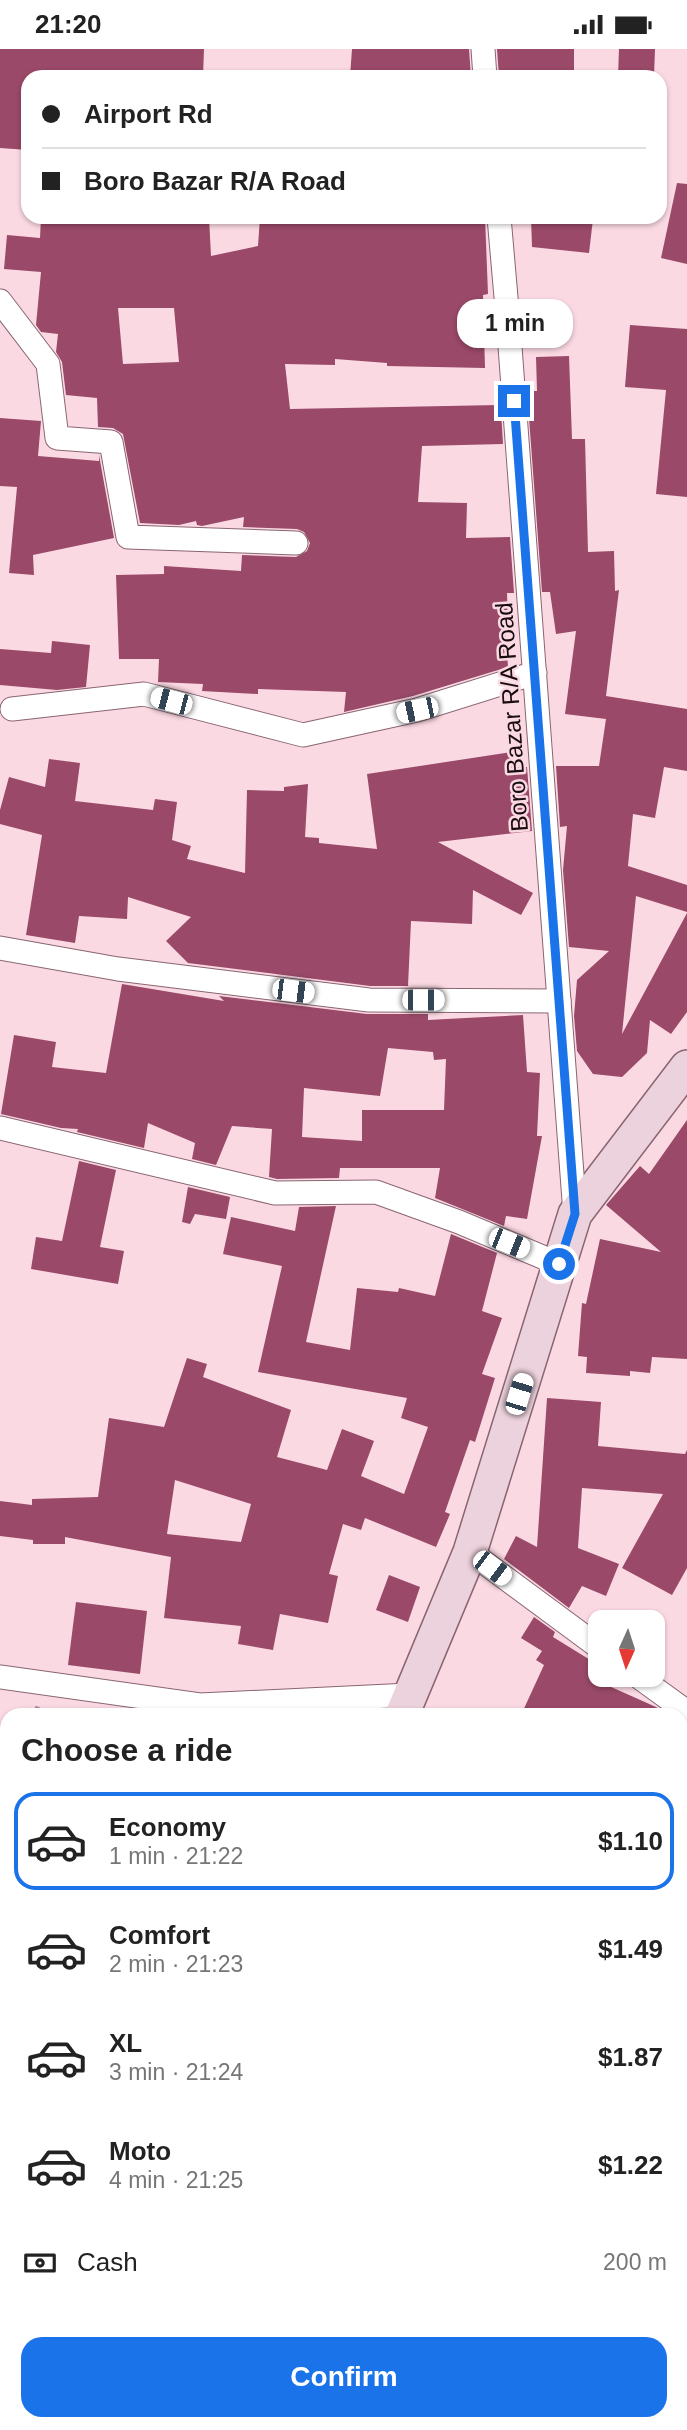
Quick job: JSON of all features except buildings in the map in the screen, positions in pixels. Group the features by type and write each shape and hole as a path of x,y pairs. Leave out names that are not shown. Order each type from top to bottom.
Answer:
{"main road":[{"path":"406,1705 470,1552 575,1214 687,1067"}],"street":[{"path":"482,49 484,70"},
{"name":"Boro Bazar R/A Road","path":"500,224 575,1214"},
{"path":"0,300 48,364 57,438 111,442 128,537 296,543"},
{"path":"12,709 144,694 303,735 417,710 535,673"},
{"path":"0,948 118,969 369,1000 559,1001"},
{"path":"0,1128 275,1193 376,1192 559,1264"},
{"path":"470,1552 588,1639"},
{"path":"0,1677 200,1705 406,1705"},
{"path":"653,1687 681,1708"}],"route":[{"path":"514,401 575,1214 559,1264"}]}
